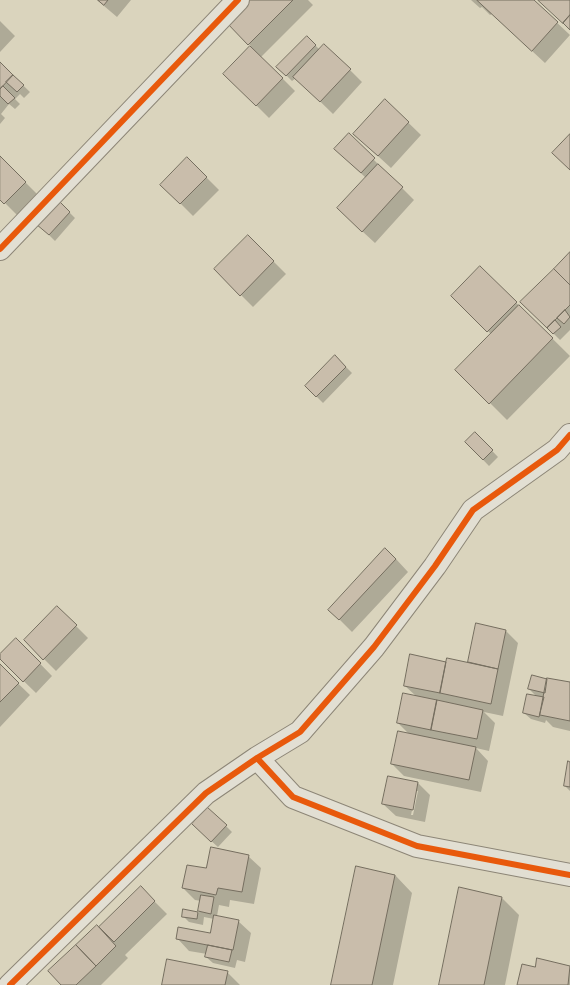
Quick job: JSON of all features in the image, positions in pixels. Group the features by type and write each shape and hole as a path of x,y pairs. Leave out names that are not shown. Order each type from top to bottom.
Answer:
{"street":[{"path":"0,249 238,0"},
{"path":"10,985 206,793 257,758 300,732 374,647 435,566 473,510 557,450 570,435"},
{"path":"257,758 293,797 417,846 570,875"}],"building":[{"path":"98,0 108,0 104,5"},
{"path":"247,0 293,0 248,45 226,22"},
{"path":"477,0 534,0 558,22 532,51"},
{"path":"538,0 570,0 570,15 563,23"},
{"path":"570,15 570,30 563,23"},
{"path":"307,36 316,45 286,76 276,67"},
{"path":"324,44 351,69 320,102 293,77"},
{"path":"250,46 283,78 256,106 223,74"},
{"path":"0,62 13,75 0,89"},
{"path":"13,75 24,85 17,92 6,82"},
{"path":"3,86 15,98 8,104 0,96 0,89"},
{"path":"385,99 409,122 378,156 353,134"},
{"path":"349,133 375,158 361,173 334,149"},
{"path":"570,134 570,170 552,153"},
{"path":"0,156 26,182 4,204 0,200"},
{"path":"187,157 207,177 180,204 160,185"},
{"path":"378,164 403,187 362,232 337,208"},
{"path":"58,200 70,212 49,235 36,224"},
{"path":"248,235 274,261 240,296 214,269"},
{"path":"570,252 570,285 554,269"},
{"path":"480,266 517,302 487,332 451,296"},
{"path":"554,269 570,285 570,305 547,328 520,302"},
{"path":"519,305 553,338 489,404 455,370"},
{"path":"565,310 570,317 564,324 557,318"},
{"path":"555,320 561,327 553,334 547,328"},
{"path":"335,355 346,367 316,397 305,386"},
{"path":"475,432 493,450 483,460 465,442"},
{"path":"385,548 396,559 339,620 328,610"},
{"path":"57,606 77,625 43,660 24,640"},
{"path":"476,623 506,630 498,669 468,662"},
{"path":"16,638 41,663 23,682 0,659 0,654"},
{"path":"410,654 446,662 440,693 404,686"},
{"path":"447,658 498,669 491,704 440,693"},
{"path":"0,664 19,683 0,702"},
{"path":"532,675 547,679 545,693 528,689"},
{"path":"547,678 570,682 570,721 540,715"},
{"path":"403,693 437,700 431,730 397,723"},
{"path":"527,694 544,697 539,717 523,713"},
{"path":"437,700 483,710 477,739 431,730"},
{"path":"398,731 476,747 469,780 391,764"},
{"path":"568,761 570,762 570,787 564,786"},
{"path":"388,776 418,782 413,810 382,804"},
{"path":"207,807 227,825 211,842 192,824"},
{"path":"211,847 249,855 242,892 218,888 216,895 182,888 187,865 206,868"},
{"path":"356,866 395,875 372,985 331,985"},
{"path":"141,886 155,901 114,942 99,927"},
{"path":"459,887 502,897 484,985 439,985"},
{"path":"201,895 214,897 211,914 198,911"},
{"path":"183,909 198,912 197,919 182,917"},
{"path":"214,915 239,920 233,950 176,939 178,927 210,933"},
{"path":"97,925 116,946 96,966 76,945"},
{"path":"76,945 96,966 76,985 61,985 48,971"},
{"path":"208,945 232,950 229,962 205,957"},
{"path":"537,958 570,966 568,985 517,985 522,964 535,967"},
{"path":"167,959 228,971 225,985 162,985"}],"cycle path":[{"path":"0,249 238,0"},
{"path":"10,985 206,793 257,758 300,732 374,647 435,566 473,510 557,450 570,435"},
{"path":"257,758 293,797 417,846 570,875"}]}
